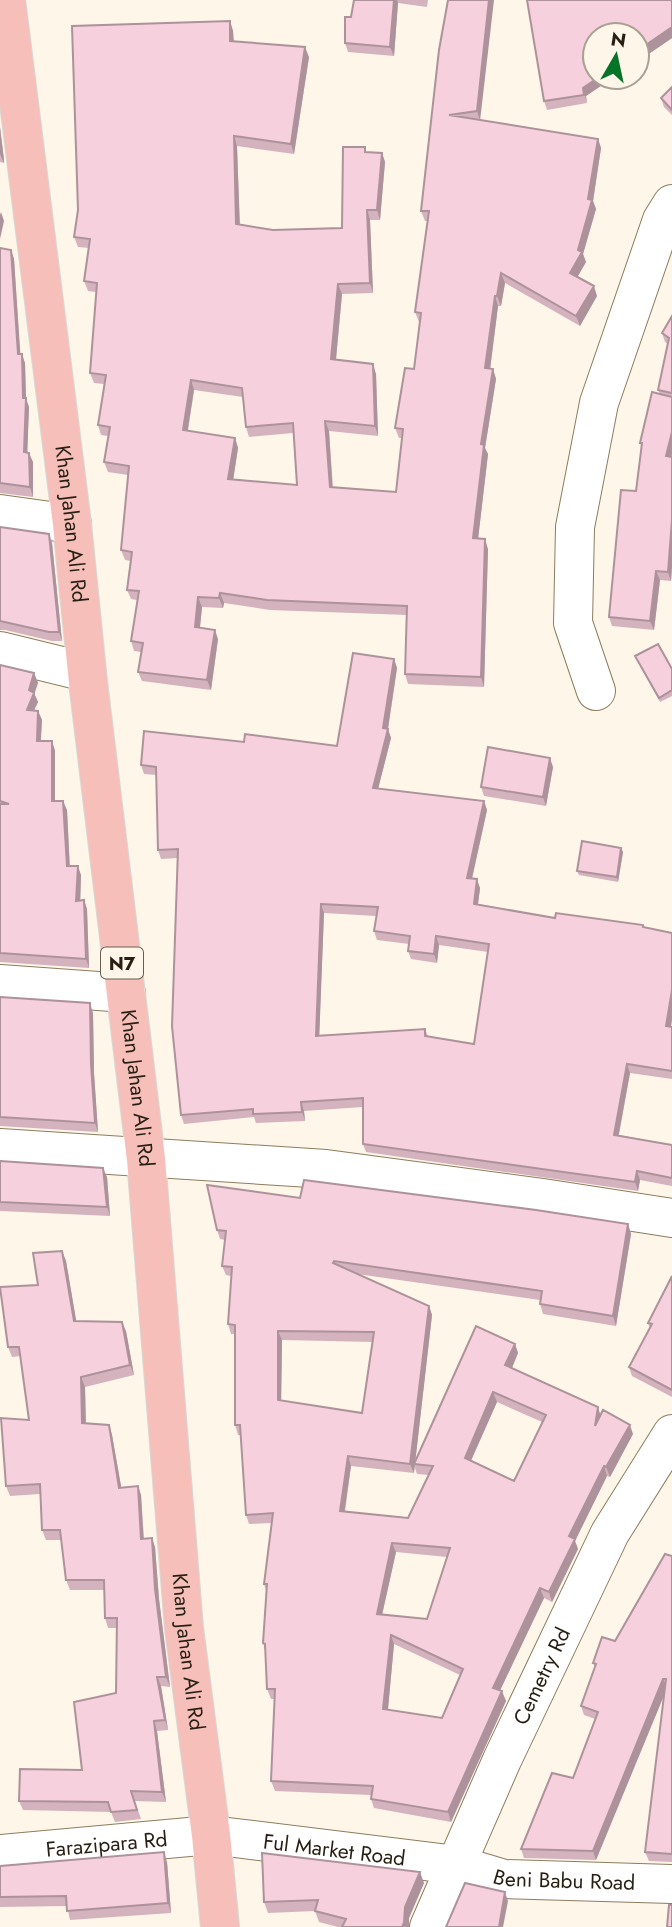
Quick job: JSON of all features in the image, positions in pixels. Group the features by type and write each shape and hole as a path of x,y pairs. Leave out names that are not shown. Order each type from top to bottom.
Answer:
{"highway":[{"name":"Khan Jahan Ali Rd","path":"6,0 72,524 86,672 146,1158 184,1628 220,1927"}],"street":[{"path":"596,691 573,623 575,527 599,402 662,220 672,204"},
{"path":"0,514 72,524"},
{"path":"0,651 86,672"},
{"path":"0,984 126,993"},
{"path":"0,1148 326,1169 543,1198 672,1219"},
{"name":"Cemetry Rd","path":"429,1927 502,1760 610,1533 672,1434"},
{"name":"Farazipara Rd","path":"0,1854 211,1835"},
{"name":"Ful Market Road","path":"211,1835 457,1865"},
{"name":"Beni Babu Road","path":"457,1865 504,1879 672,1884"}],"building":[{"path":"354,0 394,0 390,47 345,43 345,17 351,17"},
{"path":"448,0 489,0 477,111 449,115 598,139 588,199 592,200 578,250 582,252 570,273 594,286 576,316 501,273 495,296 485,368 493,369 481,444 484,445 473,538 485,539 481,677 405,674 407,606 267,600 220,593 219,598 198,597 195,627 215,630 207,680 138,672 143,643 131,641 139,591 127,590 132,552 121,550 129,466 104,462 110,427 98,425 106,375 90,373 97,283 84,281 90,239 74,237 78,210 72,26 230,21 230,41 305,47 291,144 234,136 236,224 273,230 342,228 343,147 365,147 365,152 382,153 377,210 367,210 370,283 338,284 331,359 373,364 375,426 325,421 330,487 396,492 403,429 395,428 405,368 414,369 421,313 415,312 429,211 421,211 439,50","holes":["191,380 242,388 246,427 293,423 297,485 228,479 235,438 183,430"]},
{"path":"527,0 672,0 672,27 651,41 651,21 581,21 581,91 584,95 544,101"},
{"path":"672,87 672,110 661,98"},
{"path":"0,248 11,250 18,354 22,354 23,398 26,398 24,452 29,453 30,487 0,483"},
{"path":"672,316 672,393 658,390 669,338 662,333"},
{"path":"652,392 672,397 672,432 666,456 672,457 672,520 668,572 656,571 650,621 609,617 621,490 636,491 640,443"},
{"path":"0,527 49,534 59,632 0,621"},
{"path":"658,644 672,669 672,690 659,698 635,656"},
{"path":"353,653 394,659 383,728 388,729 373,788 484,801 467,878 477,879 474,904 555,918 556,913 643,925 672,933 672,990 666,1026 672,1027 672,1071 627,1064 614,1135 672,1145 672,1178 637,1171 635,1182 363,1144 363,1098 301,1102 302,1112 253,1114 253,1109 181,1115 172,1026 178,849 158,850 156,767 141,765 144,731 244,742 245,734 337,746","holes":["321,904 378,907 374,931 410,936 408,951 434,954 436,936 489,944 474,1044 425,1036 425,1029 316,1036"]},
{"path":"0,665 34,673 29,690 34,693 27,710 38,711 37,741 52,741 52,801 63,801 67,866 78,866 76,901 84,900 86,959 0,953 0,804 9,804 0,801"},
{"path":"488,747 550,758 543,797 481,787"},
{"path":"582,841 621,848 617,877 577,871"},
{"path":"0,997 90,1003 95,1123 0,1117"},
{"path":"0,1161 103,1168 107,1207 0,1202"},
{"path":"304,1180 628,1224 613,1316 540,1304 542,1291 334,1261 333,1263 429,1306 410,1464 348,1456 340,1511 408,1518 433,1466 414,1464 476,1326 515,1344 505,1365 598,1407 595,1426 603,1410 630,1425 606,1467 604,1466 569,1536 575,1539 549,1592 540,1588 493,1688 502,1691 448,1812 371,1799 373,1786 271,1781 275,1689 267,1689 263,1643 267,1584 264,1584 273,1513 246,1515 240,1425 235,1425 235,1325 228,1324 232,1267 222,1266 226,1231 217,1230 207,1185 300,1198","holes":["278,1331 374,1332 362,1413 278,1400","493,1392 546,1415 514,1481 465,1458","392,1543 450,1548 427,1619 377,1614","391,1635 463,1669 442,1718 383,1709"]},
{"path":"62,1251 74,1321 122,1322 130,1365 81,1377 82,1423 109,1425 119,1488 138,1486 141,1539 152,1538 155,1589 166,1677 157,1677 165,1720 154,1721 162,1792 131,1791 137,1810 111,1812 108,1802 19,1801 20,1769 82,1770 74,1702 116,1693 117,1618 105,1618 104,1580 66,1580 60,1530 42,1530 40,1484 6,1486 1,1418 29,1420 19,1347 8,1347 0,1287 38,1285 33,1253"},
{"path":"672,1276 672,1390 629,1367 652,1324 648,1323"},
{"path":"665,1554 672,1556 672,1854 645,1852 666,1679 663,1679 593,1851 521,1849 552,1773 573,1778 598,1712 581,1706 596,1664 593,1663 602,1637 615,1641"},
{"path":"164,1852 168,1903 67,1911 66,1896 0,1897 0,1866"},
{"path":"262,1853 420,1872 405,1907 402,1927 342,1927 346,1919 315,1911 318,1900 264,1902"},
{"path":"465,1883 505,1892 499,1927 446,1927"},
{"path":"669,1905 672,1905 672,1927 667,1927"}]}
